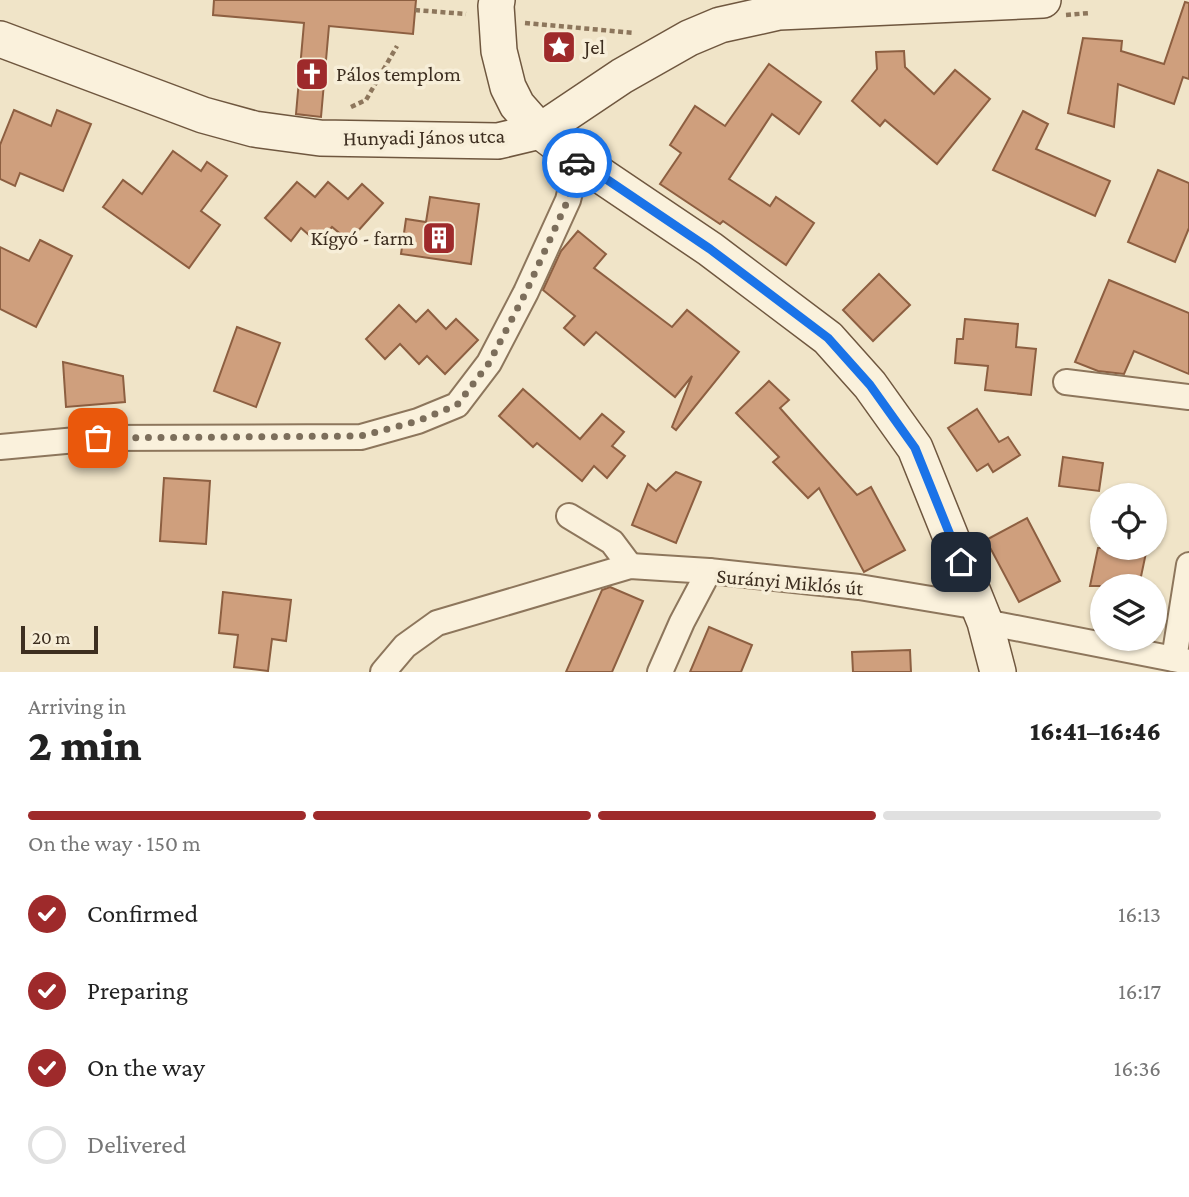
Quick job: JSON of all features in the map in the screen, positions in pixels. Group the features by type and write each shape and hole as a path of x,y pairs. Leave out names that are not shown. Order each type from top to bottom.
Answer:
{"street":[{"path":"495,12 496,6 499,51 508,88 517,105 540,131 578,160 710,249 828,338 870,385 915,448 982,615 998,672"},
{"name":"Hunyadi János utca","path":"0,39 203,115 254,129 320,138 498,141 540,131 622,76 689,38 726,13 1053,7"},
{"path":"0,447 98,438 361,436 418,421 457,405 489,363 526,292 568,200 578,160"},
{"path":"1066,382 1189,397"},
{"path":"569,516 612,542 630,566"},
{"path":"1182,660 1189,565"},
{"path":"383,672 405,646 437,622 630,566 709,571"},
{"name":"Surányi Miklós út","path":"660,672 709,571 859,587 1182,660"}],"path":[{"path":"1053,7 1090,13"},
{"path":"415,10 495,12 636,33"},
{"path":"346,109 366,100 397,46"}],"building":[{"name":"Pálos templom","path":"214,0 416,0 413,34 329,26 321,117 296,114 304,23 213,15"},
{"path":"1185,2 1189,3 1189,79 1183,77 1174,104 1118,84 1114,127 1068,113 1083,38 1122,41 1121,51 1164,64"},
{"path":"904,51 905,67 934,94 955,70 990,99 937,164 885,120 880,126 852,101 877,69 876,52"},
{"path":"769,64 821,102 799,134 772,114 729,179 770,206 776,197 814,223 786,265 723,221 720,224 660,184 681,153 670,145 695,106 725,126"},
{"path":"14,110 51,126 57,110 91,124 63,191 20,173 15,186 0,179 0,145"},
{"path":"1023,111 1048,124 1036,149 1110,181 1095,216 993,170"},
{"path":"173,151 201,171 207,162 227,176 201,211 220,225 189,268 103,207 123,180 142,194"},
{"path":"1158,170 1189,183 1189,228 1175,262 1128,242"},
{"path":"297,182 315,197 328,182 348,199 362,184 383,203 349,241 332,227 318,243 301,228 291,241 265,218"},
{"name":"Kígyó - farm","path":"430,197 479,204 471,264 401,254 406,219 426,222"},
{"path":"578,231 606,254 594,268 672,327 687,310 739,352 676,430 672,427 692,376 675,397 596,332 584,345 564,328 575,316 543,290 561,251"},
{"path":"40,240 72,256 36,327 0,309 0,247 29,261"},
{"path":"879,274 910,305 873,341 843,310"},
{"path":"1109,280 1189,313 1189,374 1134,351 1124,374 1098,371 1075,362"},
{"path":"399,305 416,322 428,310 446,329 456,319 478,340 445,374 427,356 419,364 400,344 385,359 366,339"},
{"path":"965,319 1018,324 1016,347 1036,349 1031,395 985,390 988,366 955,363 957,339 963,339"},
{"path":"237,327 280,343 256,407 214,391"},
{"path":"63,362 123,376 125,402 66,407"},
{"path":"769,381 789,400 780,408 857,495 871,487 905,550 864,572 819,488 808,498 773,462 779,457 736,413"},
{"path":"523,389 580,439 602,414 624,432 612,446 625,456 607,478 594,466 582,481 537,443 533,447 499,416"},
{"path":"977,409 999,442 1008,437 1020,455 993,472 988,464 977,471 948,428"},
{"path":"1063,457 1103,463 1100,483 1090,483 1090,490 1059,486"},
{"path":"676,472 701,482 676,543 632,525 648,484 656,491"},
{"path":"164,478 210,481 206,544 160,541"},
{"path":"1027,518 1060,581 1019,602 986,540"},
{"path":"1095,560 1144,560 1142,574 1093,574"},
{"path":"610,587 643,601 612,672 566,672 602,590"},
{"path":"223,592 291,600 286,641 272,639 268,671 234,667 238,635 219,633"},
{"path":"709,627 752,645 741,672 690,672"},
{"path":"910,650 911,672 853,672 852,652"}],"way so far":[{"path":"98,438 361,436 418,421 457,405 489,363 526,292 568,200 577,163"}],"place":[{"name":"Jel","path":"559,47"},
{"name":"Pálos templom","path":"312,74"},
{"name":"Kígyó - farm","path":"439,238"}],"route":[{"path":"577,163 578,160 710,249 828,338 870,385 915,448 961,562"}]}
